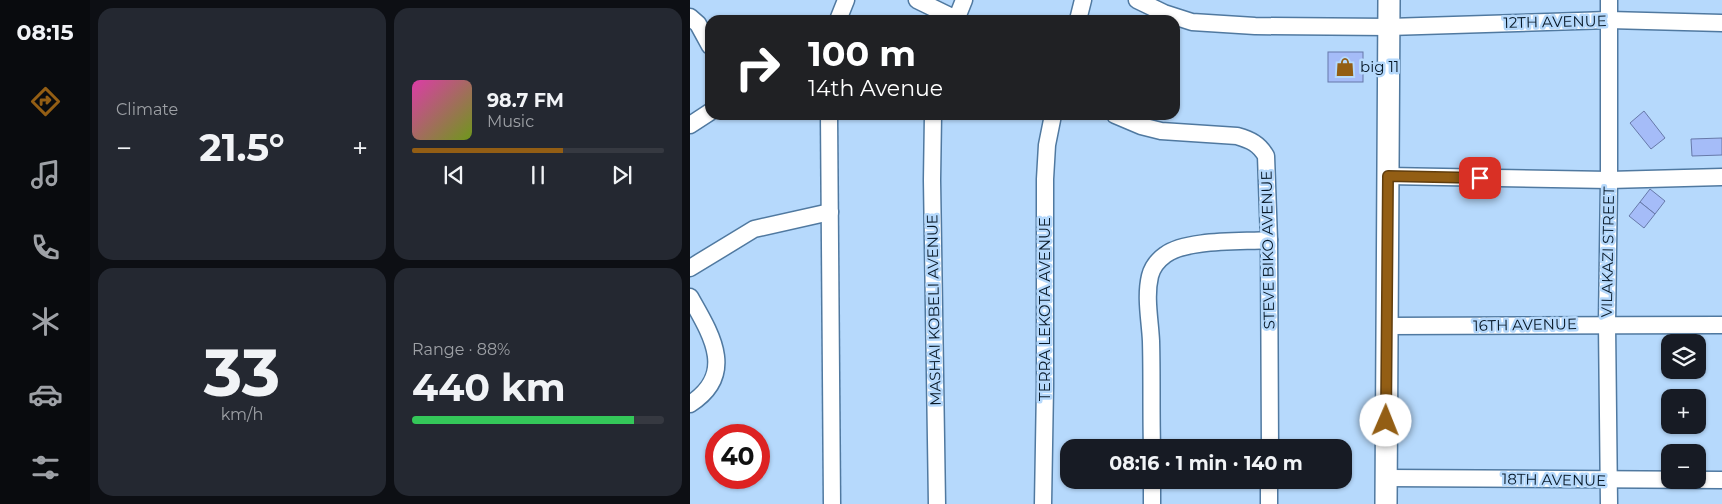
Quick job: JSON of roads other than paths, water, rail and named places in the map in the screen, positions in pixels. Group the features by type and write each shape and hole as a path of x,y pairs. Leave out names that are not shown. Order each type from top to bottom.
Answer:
{"street":[{"path":"840,15 846,0"},
{"path":"917,0 946,15"},
{"path":"958,15 964,0"},
{"path":"1079,15 1083,0"},
{"name":"12TH AVENUE","path":"1137,0 1170,15"},
{"path":"1386,504 1389,0"},
{"name":"VILAKAZI STREET","path":"1609,0 1609,180 1606,324 1609,504"},
{"path":"690,18 698,24 705,37"},
{"name":"12TH AVENUE","path":"1180,18 1192,22 1255,26 1389,26 1609,20 1722,23"},
{"path":"690,125 705,115"},
{"path":"829,120 832,504"},
{"name":"MASHAI KOBELI AVENUE","path":"933,120 932,180 937,504"},
{"name":"TERRA LEKOTA AVENUE","path":"1043,504 1045,179 1047,145 1053,120"},
{"name":"STEVE BIKO AVENUE","path":"1127,120 1161,131 1237,136 1248,139 1260,146 1266,156 1269,240 1270,439"},
{"path":"1388,176 1609,180 1722,177"},
{"path":"690,268 754,229 830,212"},
{"path":"1152,439 1151,340 1148,292 1150,275 1156,262 1166,254 1182,247 1206,243 1269,240"},
{"path":"690,297 714,345 717,360 716,372 707,391 690,404"},
{"name":"16TH AVENUE","path":"1387,326 1722,325"},
{"name":"18TH AVENUE","path":"1386,478 1609,481 1722,480"},
{"path":"1152,489 1152,504"},
{"path":"1269,489 1269,504"}],"place":[{"name":"big 11","path":"1345,67"}]}
